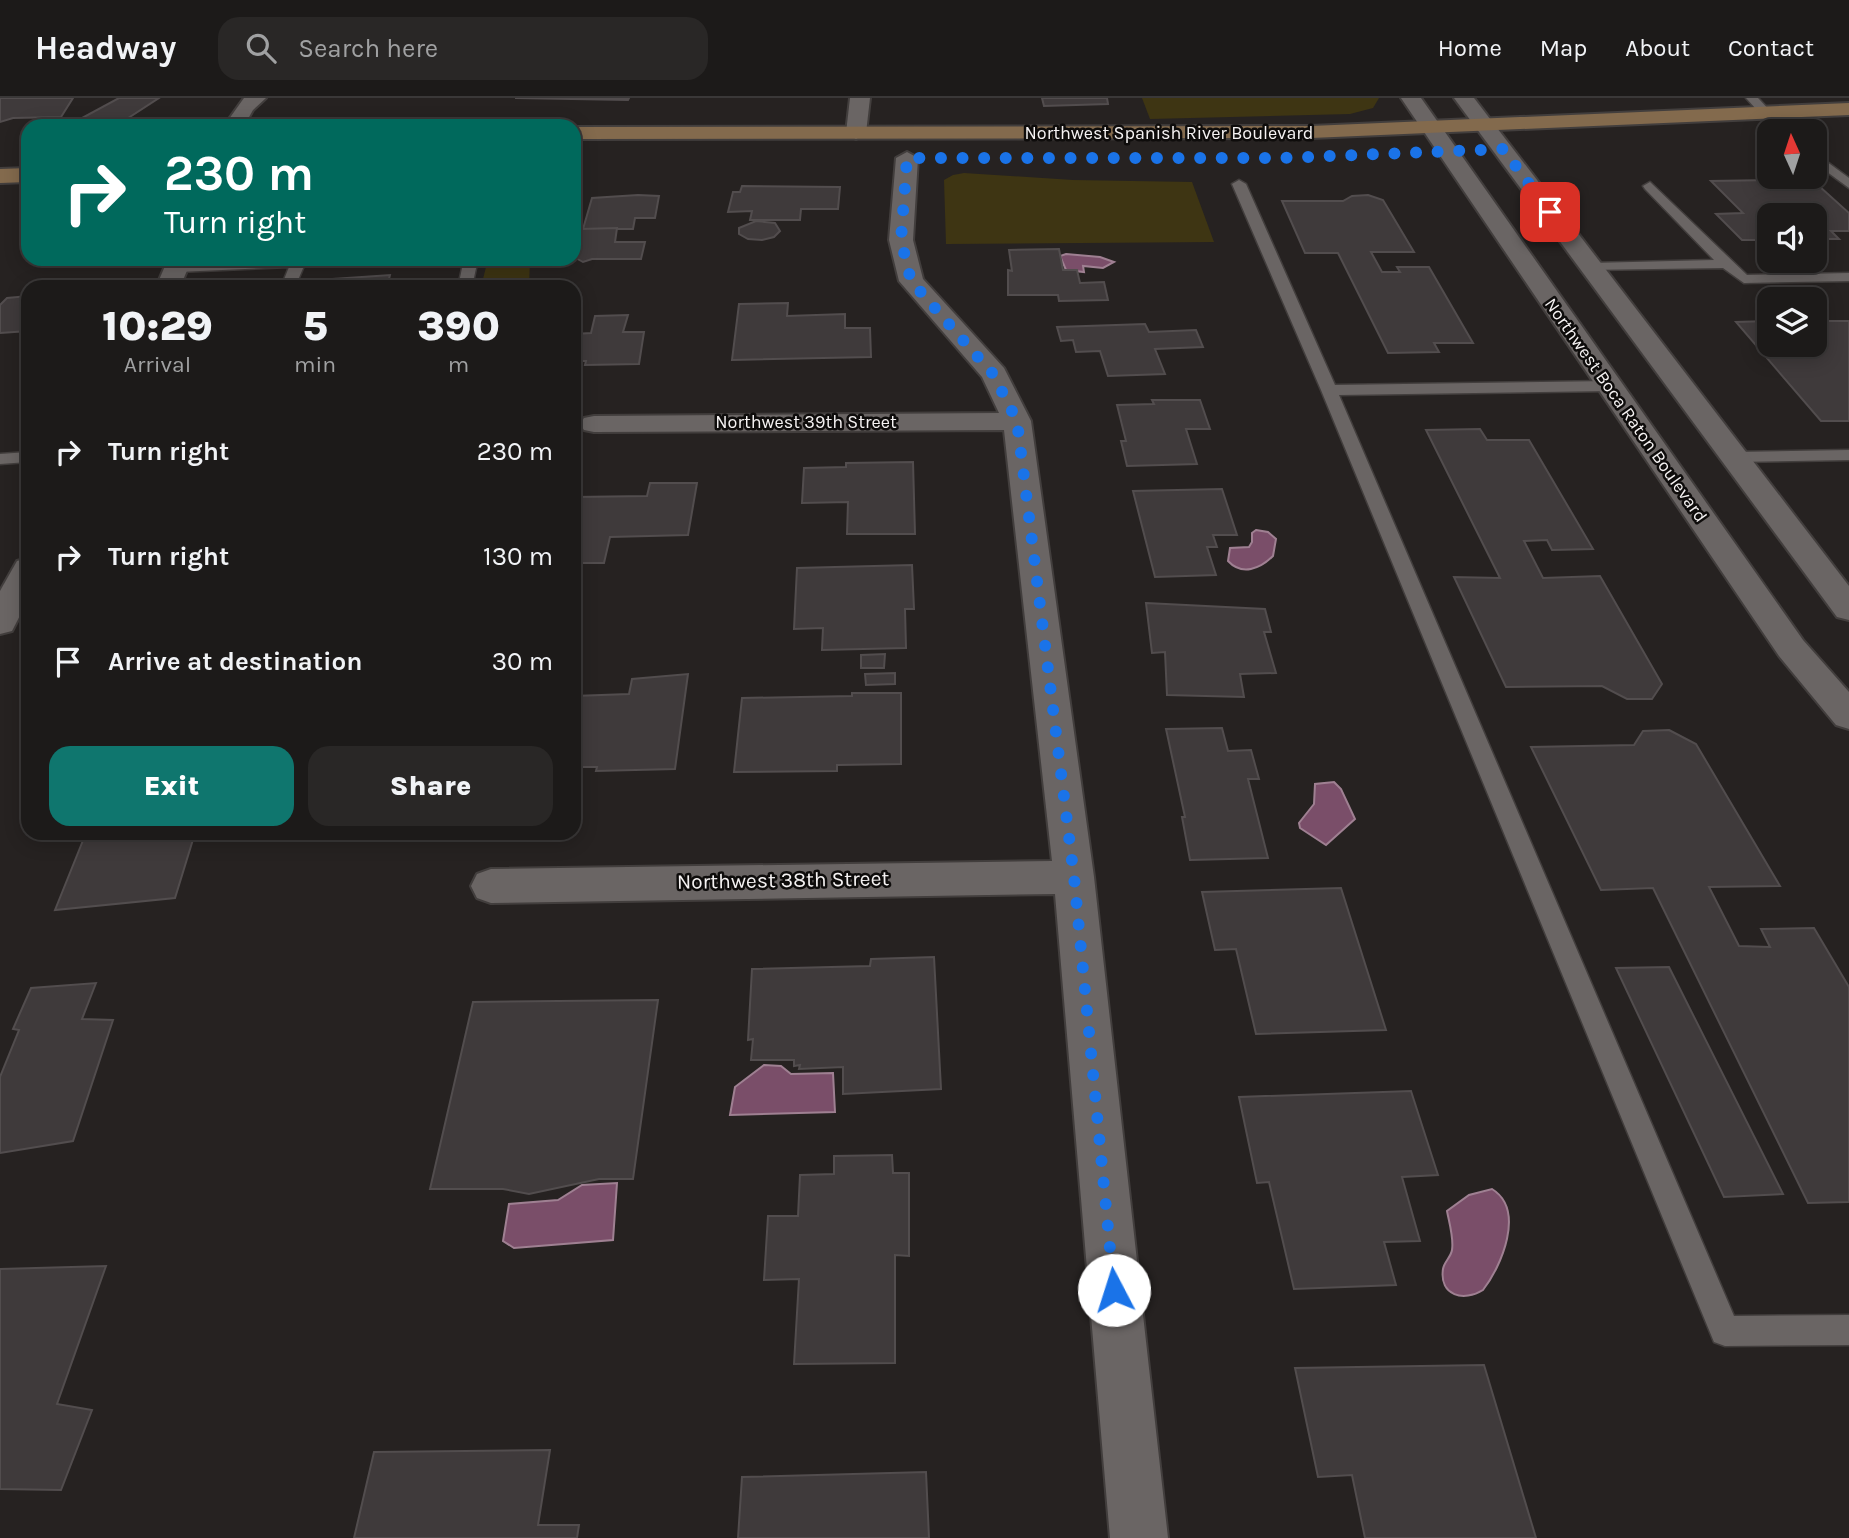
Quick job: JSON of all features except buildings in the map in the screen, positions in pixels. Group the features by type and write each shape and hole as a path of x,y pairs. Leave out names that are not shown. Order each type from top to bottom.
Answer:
{"main road":[{"name":"Northwest Spanish River Boulevard","path":"581,134 1253,133 1486,126 1757,106 1849,109"},
{"name":"Northwest Spanish River Boulevard","path":"1598,141 1757,106"},
{"path":"1421,154 1515,148"},
{"path":"880,158 934,159"},
{"path":"0,162 21,161"},
{"path":"0,177 21,176"},
{"path":"0,189 21,188"}],"street":[{"path":"856,133 860,98"},
{"name":"Northwest Boca Raton Boulevard","path":"1411,98 1791,648 1849,716"},
{"path":"1464,98 1486,126 1515,148 1591,267 1849,609"},
{"path":"238,119 245,107 264,103"},
{"path":"907,158 901,240 911,281 993,374 1017,421 1074,877 1139,1538"},
{"name":"Northwest 39th Street","path":"594,424 1017,421"},
{"path":"0,623 21,582"},
{"name":"Northwest 38th Street","path":"491,886 1074,877"}],"lane":[{"path":"1757,106 1771,119"},
{"path":"1827,167 1849,184"},
{"path":"1238,184 1329,390 1725,1331 1849,1330"},
{"path":"1650,186 1744,279 1849,277"},
{"path":"1591,267 1726,264"},
{"path":"178,268 218,266"},
{"path":"1329,390 1609,386"},
{"path":"1735,457 1849,455"},
{"path":"0,459 21,458"}],"shaded area":[{"path":"1142,98 1379,98 1373,108 1350,114 1150,119"},
{"path":"964,173 1073,180 1192,182 1214,242 946,244 944,180"},
{"path":"1066,254 1100,257 1114,262 1103,268 1083,266 1084,272 1066,270 1060,256"},
{"path":"486,266 530,266 529,280 483,280"},
{"path":"1256,530 1268,532 1276,539 1273,556 1251,569 1233,566 1228,561 1230,548 1249,547 1252,533"},
{"path":"1334,782 1341,789 1355,819 1326,845 1300,828 1299,823 1314,804 1315,784"},
{"path":"764,1065 781,1066 791,1074 833,1073 835,1112 730,1115 735,1087"},
{"path":"617,1183 613,1240 514,1248 503,1241 509,1204 558,1200 582,1185"},
{"path":"1492,1189 1502,1198 1507,1210 1509,1224 1503,1253 1483,1290 1468,1296 1454,1294 1449,1291 1443,1278 1444,1266 1452,1245 1447,1211 1469,1195"}],"route":[{"path":"1114,1290 1074,877 1017,421 993,374 911,281 901,240 907,158 1282,158 1408,155 1503,149 1550,212"}]}
